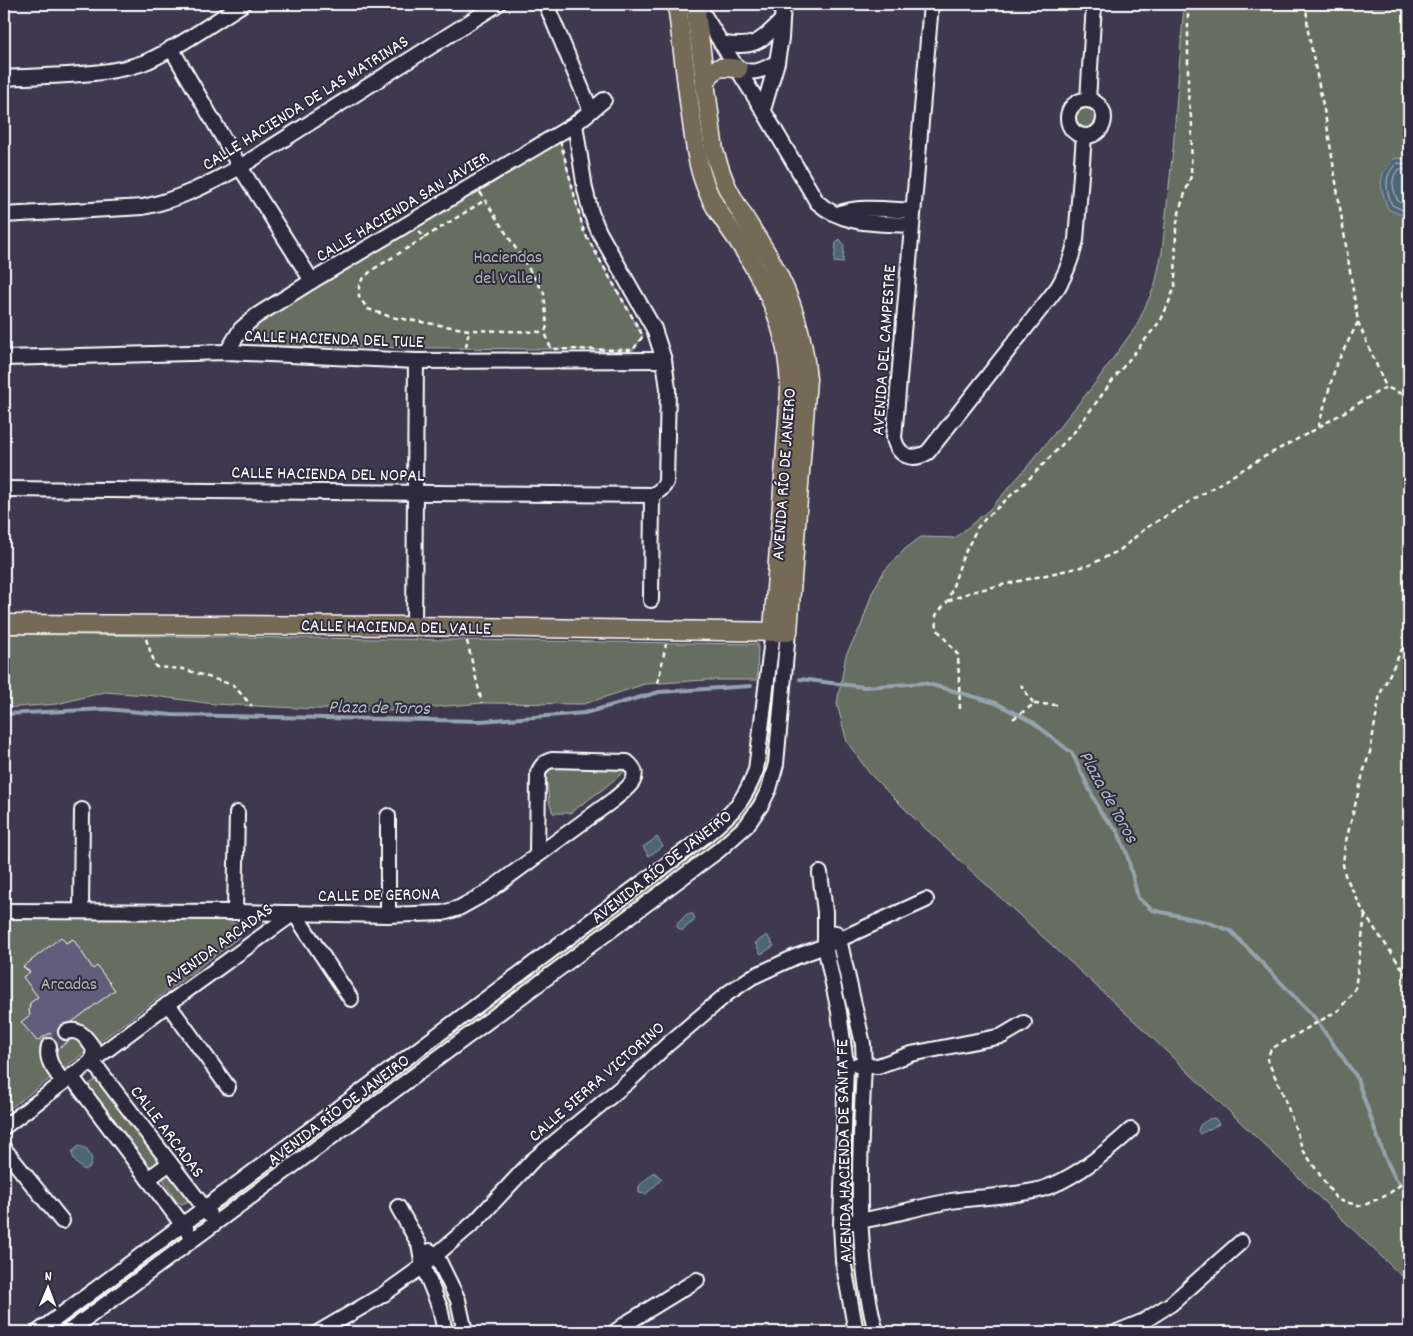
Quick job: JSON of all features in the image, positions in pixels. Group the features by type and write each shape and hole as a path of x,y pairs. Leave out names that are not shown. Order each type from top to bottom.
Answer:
{"main road":[{"name":"AVENIDA RÍO DE JANEIRO","path":"677,4 698,163 706,188 714,204 748,255 775,308 782,328 786,349 790,391 780,632"},
{"name":"AVENIDA RÍO DE JANEIRO","path":"695,4 714,151 721,173 737,206 770,260 782,285 800,328 804,348 807,379 780,632"},
{"path":"705,86 710,74 715,70 725,68 738,70"},
{"name":"CALLE HACIENDA DEL VALLE","path":"4,624 414,626 780,632"}],"street":[{"path":"4,78 94,72 123,68 147,61 243,4"},
{"name":"CALLE HACIENDA DE LAS MATRINAS","path":"4,215 143,207 162,203 196,190 240,167 498,4"},
{"path":"546,4 592,110"},
{"name":"AVENIDA RÍO DE JANEIRO","path":"695,4 763,110 817,202 829,211 838,214 845,211 862,210 912,218"},
{"path":"763,110 777,62 781,38 783,4"},
{"name":"AVENIDA DEL CAMPESTRE","path":"931,4 894,438 896,447 903,454 913,458 928,452 1058,287 1072,257 1076,240 1084,136"},
{"path":"1088,100 1094,4"},
{"path":"721,43 739,46 756,42 768,35 781,21"},
{"path":"171,48 240,167 312,281"},
{"path":"738,70 745,72 762,71 777,62"},
{"name":"CALLE HACIENDA SAN JAVIER","path":"227,352 241,329 248,322 312,281 575,124 604,100"},
{"path":"1088,100 1101,108 1104,117 1102,127 1098,131 1084,136 1074,131 1068,116 1073,106 1088,100"},
{"path":"575,124 585,189 591,212 599,232 654,329 664,360 668,389 666,482 663,488 652,495 651,600"},
{"name":"CALLE HACIENDA DEL TULE","path":"4,358 227,352 416,361 664,360"},
{"path":"414,626 416,361"},
{"name":"CALLE HACIENDA DEL NOPAL","path":"4,489 652,495"},
{"name":"AVENIDA RÍO DE JANEIRO","path":"38,1332 705,836 734,811 750,786 756,770 780,632"},
{"name":"AVENIDA RÍO DE JANEIRO","path":"68,1332 719,850 746,825 761,805 769,789 776,764 780,632"},
{"name":"CALLE DE GERONA","path":"294,913 388,915 443,913 459,908 486,893 629,787 634,781 632,765 627,762 552,760 541,766 538,773 537,855"},
{"path":"81,911 82,810"},
{"path":"235,912 237,813"},
{"path":"388,816 388,915"},
{"path":"820,873 826,912 825,946"},
{"name":"CALLE SIERRA VICTORINO","path":"319,1332 384,1294 423,1266 477,1220 532,1161 629,1081 667,1045 728,993 752,977 926,900"},
{"name":"AVENIDA ARCADAS","path":"4,911 294,913"},
{"path":"826,912 839,939"},
{"path":"294,913 351,999"},
{"name":"AVENIDA ARCADAS","path":"4,1127 168,1004 294,913"},
{"name":"AVENIDA HACIENDA DE SANTA FE","path":"839,939 863,1044 861,1221 866,1283 876,1332"},
{"name":"AVENIDA HACIENDA DE SANTA FE","path":"825,946 839,1012 846,1064 841,1224 846,1279 856,1332"},
{"path":"168,1004 228,1087"},
{"path":"846,1064 878,1066 911,1054 1002,1036 1024,1023"},
{"path":"66,1032 71,1030 83,1034 94,1049 92,1061"},
{"path":"49,1046 49,1062 67,1079 148,1179 193,1239"},
{"name":"CALLE ARCADAS","path":"92,1061 215,1223"},
{"path":"841,1224 952,1201 1012,1194 1043,1188 1068,1177 1098,1158 1111,1149 1131,1130"},
{"path":"4,1149 62,1221"},
{"path":"148,1179 170,1163"},
{"path":"398,1207 419,1244 423,1266 440,1308 445,1332"},
{"path":"1117,1332 1144,1320 1172,1304 1241,1242"},
{"path":"419,1244 436,1255 458,1300 465,1332"},
{"path":"615,1332 697,1280"}],"path":[{"path":"960,709 958,655 937,629 936,615 948,601 962,559 977,528 1030,478 1075,431 1125,364 1161,320 1175,286 1176,227 1191,176 1193,150 1188,94 1188,4"},
{"path":"1306,4 1308,31 1327,125 1358,322 1386,388 1409,397"},
{"path":"560,140 584,232 642,336 633,350 551,349 545,332 547,326 544,293 478,189 560,140"},
{"path":"424,238 372,270 359,282 359,297 368,309 391,317 470,330 545,332"},
{"path":"1318,428 1336,365 1358,322"},
{"path":"948,601 971,592 1090,564 1120,550 1146,528 1262,458 1386,388"},
{"path":"1409,631 1380,694 1370,752 1345,846 1343,864 1345,875 1366,915 1409,978"},
{"path":"145,636 156,667 183,669 233,685 252,706"},
{"path":"466,640 482,703"},
{"path":"658,683 666,642"},
{"path":"1021,685 1034,704"},
{"path":"1013,719 1034,704 1059,705"},
{"path":"1366,915 1355,989 1339,1010 1271,1049 1267,1059 1283,1094 1303,1150 1337,1200 1362,1206 1387,1195 1409,1178"}],"green space":[{"path":"1184,4 1409,4 1409,1283 1145,1031 914,818 870,774 847,742 837,704 846,655 861,626 872,593 884,571 905,549 921,537 955,538 990,509 1096,382 1137,325 1155,285 1162,252 1173,149"},
{"path":"1086,108 1093,111 1096,118 1093,125 1086,128 1079,125 1076,118 1079,111"},
{"name":"Haciendas del Valle 1","path":"560,140 584,232 643,336 633,350 262,346 254,325"},
{"path":"4,634 758,644 757,680 706,680 645,684 584,704 482,703 389,711 214,704 147,695 105,692 57,704 4,708"},
{"path":"778,639 781,642 766,774 755,798 734,827 581,945 226,1208 222,1203 741,810"},
{"path":"559,758 622,761 625,771 570,813 553,813 549,802 546,772"},
{"name":"Arcadas","path":"4,918 223,919 238,925 241,936 4,1113"},
{"path":"838,966 857,1045 850,1048 832,968"},
{"path":"100,1077 162,1162 155,1168 147,1164 89,1091 89,1084"},
{"path":"849,1090 858,1090 854,1198 847,1197"},
{"path":"169,1168 191,1194 189,1201 182,1204 176,1201 160,1174"},
{"path":"176,1236 181,1236 180,1240 59,1332 48,1332"},
{"path":"847,1242 856,1242 870,1332 862,1332 852,1286"},
{"path":"439,1280 448,1281 461,1332 449,1332 435,1285"}],"water":[{"path":"1395,158 1409,159 1409,218 1388,209 1383,194 1382,176"},
{"path":"840,239 844,245 843,263 834,262 836,243"},
{"path":"657,837 663,846 649,856 643,847"},
{"path":"687,914 693,914 695,918 684,930 680,930 677,924"},
{"path":"767,935 774,946 761,954 755,943"},
{"path":"1215,1118 1219,1124 1200,1134 1198,1131 1200,1125 1209,1119"},
{"path":"79,1146 87,1149 92,1159 90,1167 85,1170 74,1160 72,1152"},
{"path":"654,1172 662,1179 646,1194 639,1193 639,1186"}],"building":[{"path":"61,937 66,943 73,939 93,969 97,966 115,990 72,1022 60,1026 58,1030 59,1038 70,1040 60,1047 50,1033 37,1041 21,1022 30,1015 30,1003 38,997 23,977 30,972 23,967"}],"waterway":[{"name":"Plaza de Toros","path":"800,679 864,687 924,683 947,689 996,703 1034,723 1072,753 1101,813 1118,832 1127,854 1138,898 1152,910 1207,922 1231,931 1314,1017 1356,1076 1384,1155 1395,1178 1409,1193"},
{"name":"Plaza de Toros","path":"4,714 106,709 172,715 481,721 585,713 659,692 751,686"}],"tunnel":[{"path":"49,1046 66,1032"}]}
